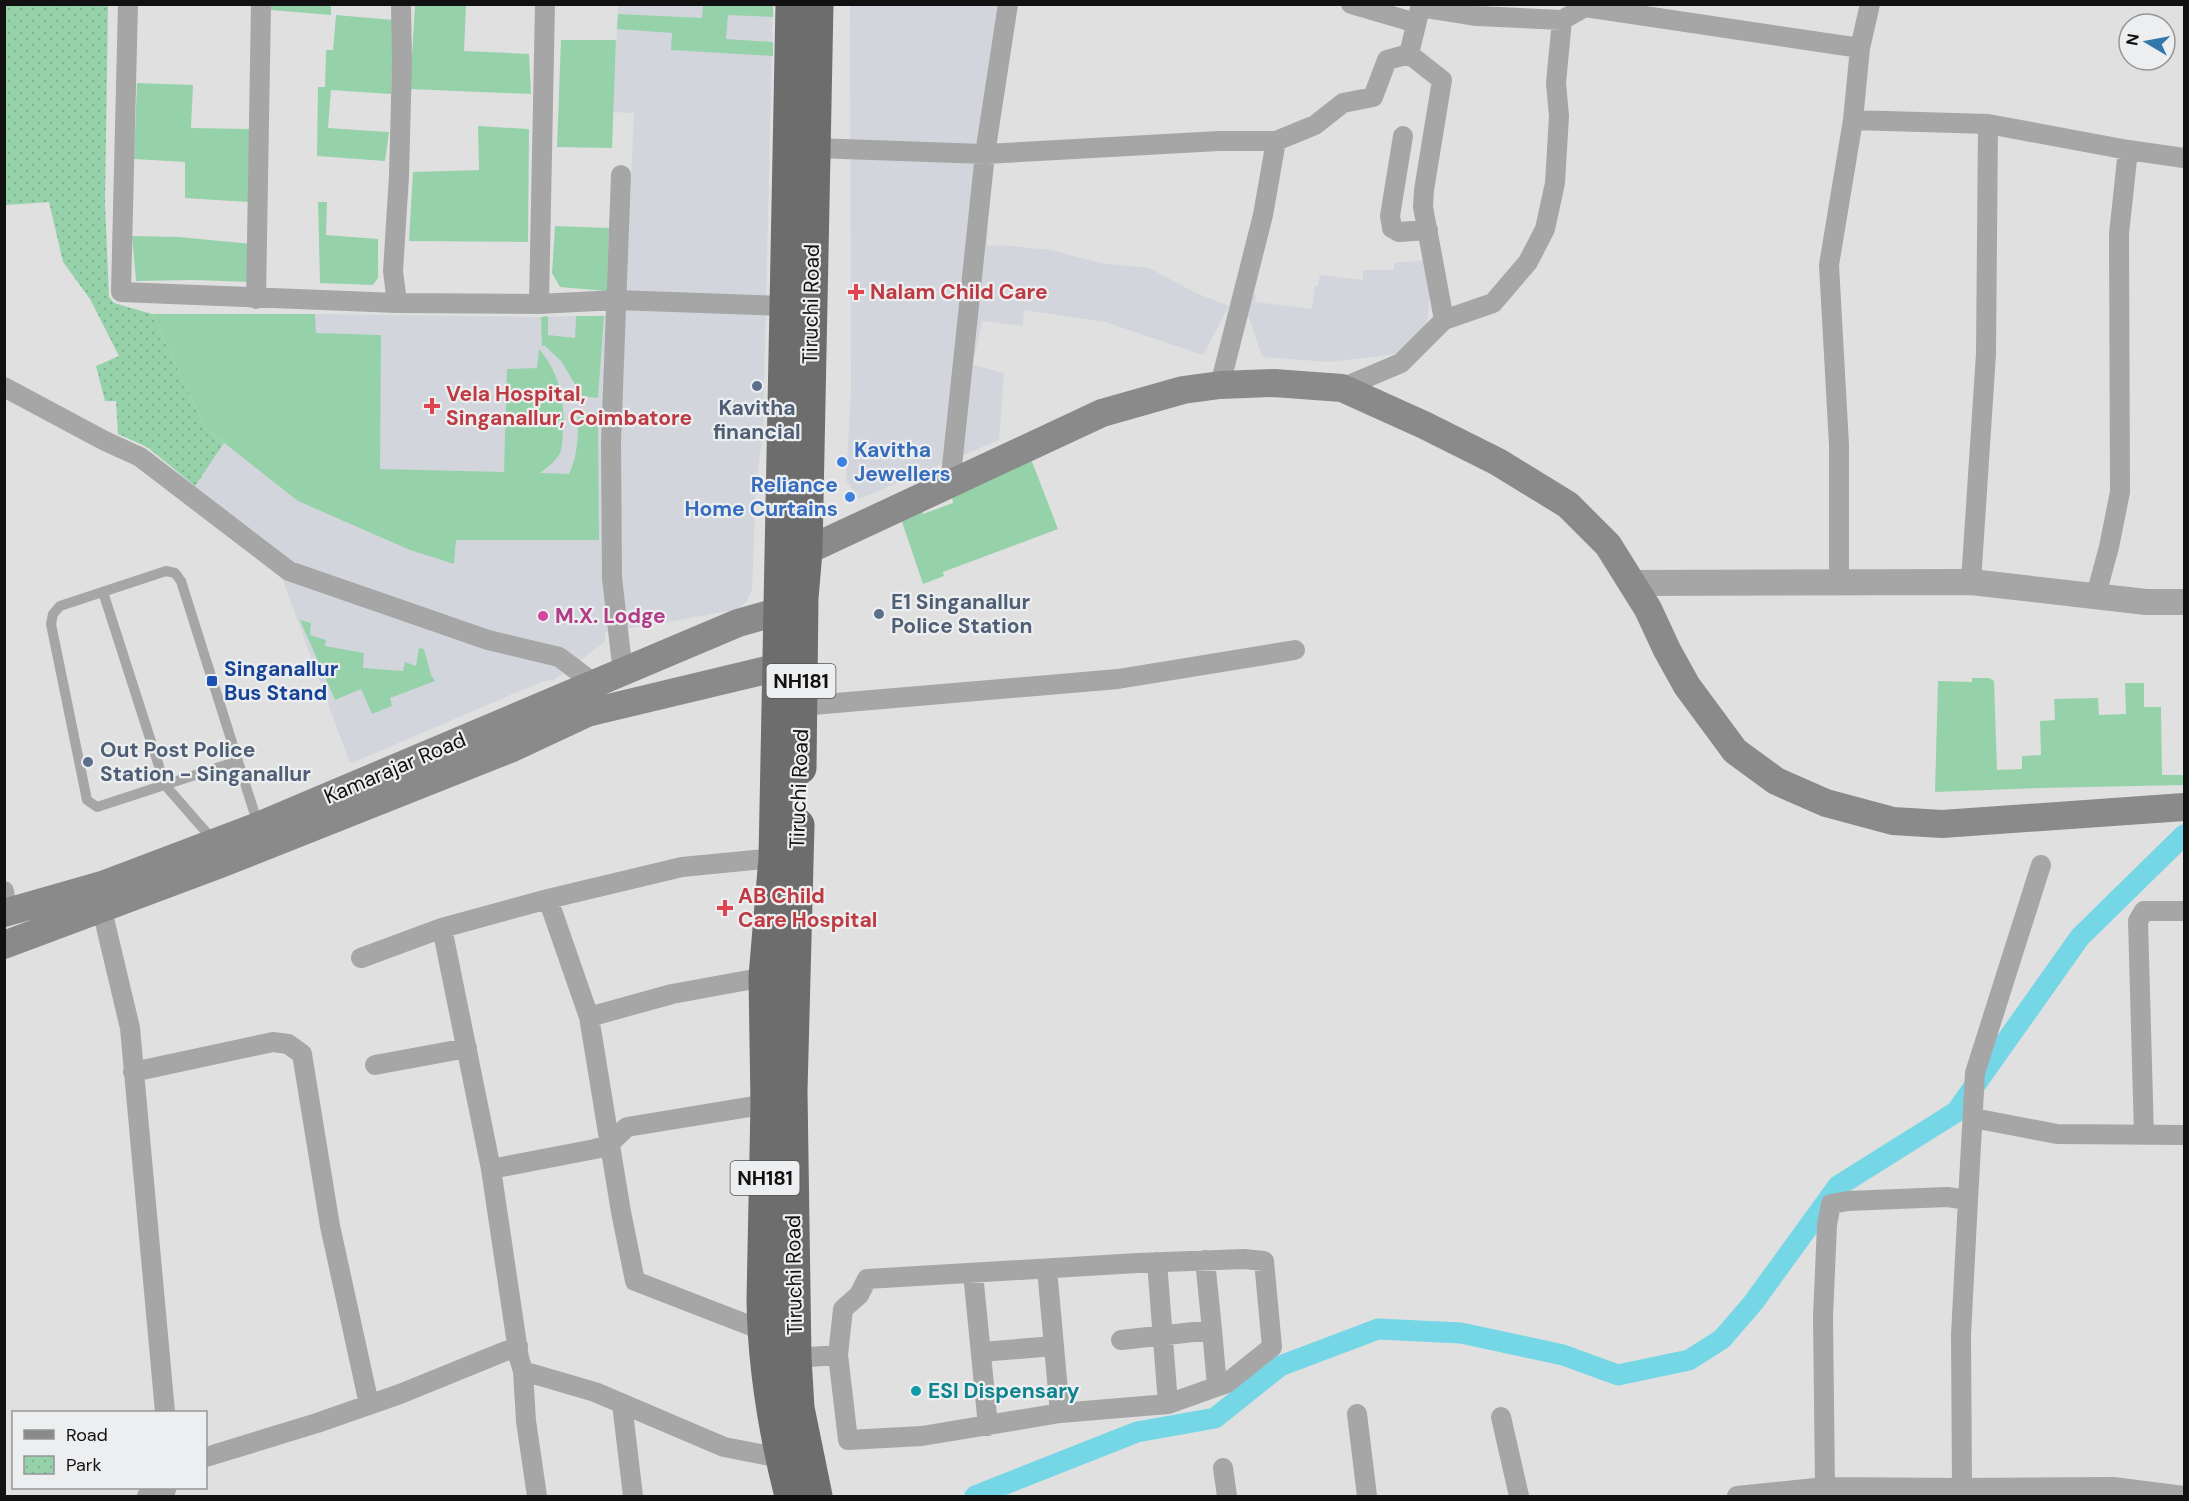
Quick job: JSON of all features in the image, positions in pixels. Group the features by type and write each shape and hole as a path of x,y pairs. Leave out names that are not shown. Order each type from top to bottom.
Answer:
{"highway":[{"name":"Tiruchi Road","path":"792,4 786,306 794,558 802,598 791,1091 795,1358"},
{"name":"Tiruchi Road","path":"794,558 814,148 817,4"},
{"name":"NH181","path":"775,858 780,611 794,558"},
{"name":"Tiruchi Road","path":"775,858 765,977 767,1104 764,1331 781,1458 791,1497"},
{"name":"NH181","path":"795,1358 798,1408 816,1497"}],"main road":[{"path":"794,558 1102,413 1183,390 1220,385 1274,383 1342,388 1498,462 1568,505 1608,545 1648,609 1687,686 1735,751 1776,781 1826,803 1893,821 1942,824 2184,807"},
{"name":"Kamarajar Road","path":"4,945 102,910 216,854 258,826 738,623 780,611"},
{"name":"Kamarajar Road","path":"5,905 102,885 216,854 510,749 587,713 779,667"}],"street":[{"path":"128,4 121,292 397,303 539,304 616,300 786,306"},
{"path":"256,299 261,4"},
{"path":"397,303 393,271 401,95 401,4"},
{"path":"539,304 545,4"},
{"path":"950,485 985,154 1008,4"},
{"path":"1351,4 1477,16 1562,20 1585,6 1860,48"},
{"path":"1839,581 1839,445 1829,265 1853,120 1860,48 1870,4"},
{"path":"1409,54 1419,11"},
{"path":"1342,388 1401,363 1444,320 1493,303 1528,262 1545,228 1555,183 1559,116 1556,82 1562,20"},
{"path":"814,148 985,154 1219,141 1276,141 1315,125 1343,103 1373,97 1388,60 1409,54"},
{"path":"1409,54 1442,80 1423,207 1444,320"},
{"path":"1853,120 1988,124 2184,158"},
{"path":"1971,582 1986,354 1988,124"},
{"path":"1403,136 1390,216 1392,228 1399,232 1428,230"},
{"path":"1220,385 1263,215 1276,141"},
{"path":"2096,595 2120,492 2119,234 2128,150"},
{"path":"621,175 611,443 612,578 623,673"},
{"path":"4,387 140,457 290,571 488,640 559,657 595,684"},
{"path":"1632,583 1971,582 2146,602 2184,603"},
{"path":"801,706 1118,679 1295,650"},
{"path":"361,958 442,928 548,899 682,867 775,858"},
{"path":"1962,1492 1961,1335 1975,1073 2041,865"},
{"path":"548,899 589,1017 609,1144 635,1281 764,1331"},
{"path":"102,910 130,1028 165,1411"},
{"path":"2144,1135 2138,921 2144,911 2184,910"},
{"path":"442,928 491,1169 519,1358 523,1371 533,1495"},
{"path":"589,1017 672,994 765,977"},
{"path":"133,1072 273,1042 288,1044 302,1054 330,1226 369,1404"},
{"path":"375,1065 467,1048"},
{"path":"491,1169 595,1149 609,1144 627,1127 767,1104"},
{"path":"1973,1117 2057,1134 2184,1135"},
{"path":"1825,1487 1823,1317 1827,1225 1831,1204 1848,1201 1947,1197 1968,1200"},
{"path":"1205,1260 1217,1386"},
{"path":"1205,1260 1264,1261 1272,1347 1227,1383 1168,1404 1060,1413 922,1436 848,1440 838,1355 843,1309 859,1295 867,1279 1205,1260"},
{"path":"1156,1262 1168,1404"},
{"path":"1047,1269 1060,1413"},
{"path":"972,1273 988,1426"},
{"path":"1120,1340 1212,1330"},
{"path":"207,1457 317,1423 440,1379 518,1346"},
{"path":"981,1352 1054,1346"},
{"path":"795,1358 838,1355"},
{"path":"523,1371 561,1381 622,1404 724,1448 781,1458"},
{"path":"622,1404 633,1497"},
{"path":"1357,1414 1367,1497"},
{"path":"1501,1417 1519,1497"},
{"path":"1223,1468 1227,1497"},
{"path":"1737,1497 1825,1487 1962,1492 2112,1492 2184,1496"}],"lane":[{"path":"238,761 97,807 87,800 51,624 52,614 60,606 166,571 175,573 181,582 238,761 258,826"},
{"path":"103,592 165,785 216,854"}],"shaded area":[{"path":"618,5 773,5 763,434 756,483 752,590 747,601 738,609 605,632 605,642 554,680 545,681 515,693 352,763 349,761 282,578 183,503 224,443 255,467 316,333 315,314 541,317 625,315 634,113 613,112"},
{"path":"850,5 1000,5 987,246 1001,245 1051,250 1100,263 1149,268 1196,293 1229,306 1203,355 1105,322 1024,310 1023,326 982,321 973,365 1004,373 999,440 859,499 846,480 851,391"},
{"path":"1428,260 1430,285 1427,329 1397,354 1329,362 1262,357 1248,315 1252,295 1256,295 1255,302 1312,309 1315,286 1318,286 1320,275 1363,280 1363,270 1394,270 1394,263"}],"green space":[{"path":"5,4 108,5 105,203 109,297 114,303 152,314 205,428 224,443 195,486 147,447 118,434 116,401 105,401 96,366 119,356 90,299 63,262 49,202 5,205"},
{"path":"271,5 331,5 331,15 271,10"},
{"path":"415,5 466,5 464,51 529,54 531,94 410,89"},
{"path":"703,5 773,5 773,17 728,15 726,39 773,42 773,56 671,50 672,33 617,29 618,14 702,18"},
{"path":"336,15 394,20 391,94 331,90 328,128 389,132 385,161 317,156 318,87 325,87 326,50 333,50"},
{"path":"561,40 616,40 612,148 557,147"},
{"path":"137,83 193,85 191,128 250,129 248,202 185,198 185,162 134,159"},
{"path":"478,126 529,129 528,242 409,241 413,172 479,170"},
{"path":"318,202 327,202 326,235 378,239 378,278 373,285 320,283"},
{"path":"555,226 609,228 607,291 560,287 552,273"},
{"path":"132,236 179,237 252,244 251,282 136,281"},
{"path":"152,314 315,314 316,333 381,335 380,469 504,472 507,369 537,368 539,349 556,377 563,408 560,453 554,462 540,473 569,474 576,453 578,416 598,412 599,540 456,540 454,564 410,550 298,501 205,428"},
{"path":"548,316 548,335 575,338 576,316 604,316 598,398 582,396 561,361 545,346 542,346 541,317"},
{"path":"1031,459 1058,529 943,572 944,576 923,584 901,519 921,509 923,514 953,503 952,497"},
{"path":"300,620 311,623 310,635 326,640 325,646 364,653 363,668 403,671 405,662 416,666 419,648 424,649 431,675 435,681 390,698 392,706 372,714 361,689 335,700"},
{"path":"1972,678 1989,678 1994,681 1997,770 2022,769 2022,756 2041,755 2040,721 2055,720 2054,699 2098,698 2099,715 2126,714 2125,683 2144,683 2144,707 2161,707 2162,775 2184,775 2184,785 1935,792 1938,681 1972,682"}],"waterway":[{"path":"975,1496 1137,1432 1215,1418 1280,1366 1378,1329 1461,1333 1563,1355 1618,1375 1689,1360 1722,1339 1753,1303 1838,1186 1956,1112 2080,937 2184,835"}],"place":[{"name":"Nalam Child Care","path":"856,292"},
{"name":"Kavitha financial","path":"757,386"},
{"name":"Vela Hospital, Singanallur, Coimbatore","path":"432,406"},
{"name":"Kavitha Jewellers","path":"842,462"},
{"name":"Reliance Home Curtains","path":"850,497"},
{"name":"E1 Singanallur Police Station","path":"879,614"},
{"name":"M.X. Lodge","path":"543,616"},
{"name":"Singanallur Bus Stand","path":"212,681"},
{"name":"Out Post Police Station - Singanallur","path":"88,762"},
{"name":"AB Child Care Hospital","path":"725,908"},
{"name":"ESI Dispensary","path":"916,1391"}]}
